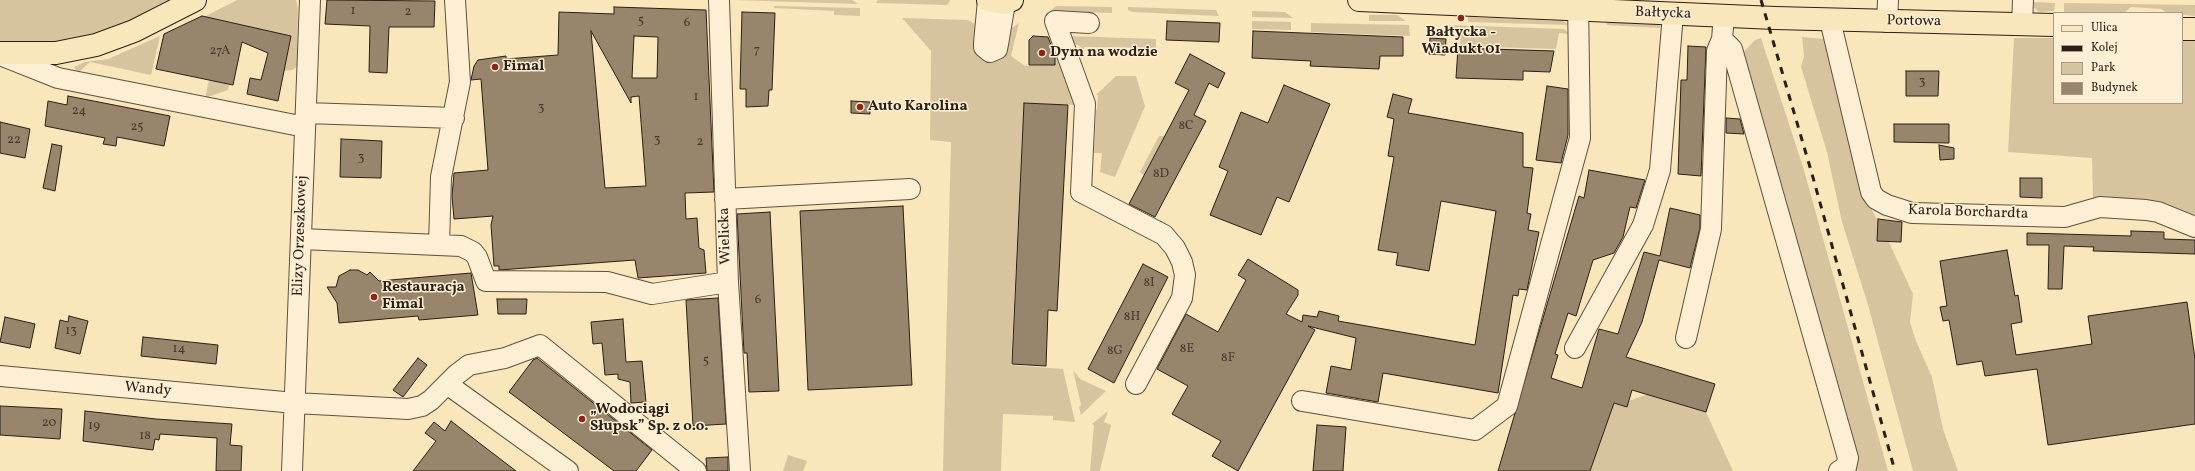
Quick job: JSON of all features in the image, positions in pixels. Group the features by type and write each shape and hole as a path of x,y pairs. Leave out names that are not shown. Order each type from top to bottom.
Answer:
{"main road":[{"name":"Bałtycka","path":"1359,0 1461,4 1578,5 1673,14 1775,18"},
{"path":"0,54 39,55 81,49 112,40 189,2"},
{"name":"Portowa","path":"1775,18 2053,25"},
{"path":"2183,29 2195,29"}],"street":[{"name":"Elizy Orzeszkowej","path":"292,471 310,0"},
{"path":"439,245 442,177 460,82 455,0"},
{"name":"Wielicka","path":"719,0 728,282 740,471"},
{"path":"1887,22 1888,0"},
{"path":"2022,24 2023,0"},
{"path":"1302,401 1475,430 1507,406 1580,138 1578,5"},
{"path":"1575,348 1643,225 1660,170 1673,14"},
{"path":"1686,338 1711,229 1717,52 1722,39 1723,16"},
{"name":"Karola Borchardta","path":"1830,20 1871,192 1876,199 1887,205 1912,213 2065,217 2100,207 2146,210 2158,212 2195,227"},
{"path":"1089,23 1055,21 1085,104 1081,192 1152,227 1164,235 1177,252 1185,275 1182,298 1136,384"},
{"path":"1722,39 1732,48 1848,458 1846,467 1839,471"},
{"path":"0,54 58,78 306,120 454,118"},
{"path":"725,199 910,189"},
{"path":"301,239 461,246 473,252 480,263 486,281 607,282 652,294 728,282"},
{"name":"Wandy","path":"0,376 295,403 415,408 431,400 469,365 505,358 540,345 696,471"},
{"path":"447,384 568,471"}],"green space":[{"path":"0,0 173,0 138,18 74,42 0,44"},
{"path":"237,0 296,0 298,9 297,67 292,70 284,71 291,36 204,17"},
{"path":"734,0 852,0 858,4"},
{"path":"878,0 950,1 947,5 876,3"},
{"path":"2031,2 2055,3 2054,11 2039,12 2033,7"},
{"path":"2064,3 2195,5 2195,16 2183,15 2183,12 2166,12 2161,9 2131,7 2125,12 2064,12"},
{"path":"774,6 860,8 860,16 834,15 834,11 774,8"},
{"path":"1056,6 1112,7 1112,13 1050,11"},
{"path":"1128,7 1216,10 1219,16 1132,12 1128,10"},
{"path":"1252,11 1285,12 1293,18 1252,17"},
{"path":"1369,15 1397,15 1406,21 1369,21"},
{"path":"1468,17 1563,21 1569,25 1468,22"},
{"path":"902,18 968,20 980,27 1010,29 1019,23 1011,56 1025,66 1055,65 1056,41 1075,105 1024,103 1011,365 1063,369 1075,422 1053,420 1053,416 1003,414 1001,471 943,471 951,142 930,140 931,51"},
{"path":"1252,21 1291,22 1291,30 1252,29"},
{"path":"1606,22 1659,24 1661,26 1659,28 1607,25"},
{"path":"1311,23 1409,25 1410,36 1311,32"},
{"path":"1448,25 1564,29 1570,34 1559,33 1556,49 1460,46 1461,28 1448,27"},
{"path":"160,36 151,75 90,62 78,73 74,67 85,62 108,59"},
{"path":"1069,36 1156,39 1156,48 1084,47 1084,50 1077,44 1072,50"},
{"path":"1802,37 1824,39 1868,203 1886,236 1913,294 1910,322 1916,341 1932,377 1943,429 1958,471 1913,471 1868,305 1842,222 1827,152 1801,67 1804,56"},
{"path":"1761,38 1803,167 1888,471 1854,471 1737,59 1755,40"},
{"path":"2014,38 2053,38 2053,104 2183,104 2183,40 2195,41 2195,216 2166,203 2093,198 2092,158 2008,152"},
{"path":"1116,76 1136,76 1145,106 1115,177 1100,172 1102,153 1094,153 1098,95 1096,95"},
{"path":"209,80 229,84 228,90 205,98"},
{"path":"1159,136 1165,136 1144,176 1140,172"},
{"path":"1073,370 1080,379 1106,391 1081,415 1079,407 1081,405"},
{"path":"1648,394 1706,412 1733,471 1590,471 1614,403 1627,407 1629,401"},
{"path":"1108,411 1104,422 1111,425 1100,471 1090,471 1094,425 1092,424"},
{"path":"788,455 807,461 803,471 783,471"}],"building":[{"path":"327,0 435,1 434,27 389,27 387,73 369,72 370,26 325,24"},
{"path":"614,7 706,10 714,192 685,193 686,219 697,218 699,248 704,250 706,273 638,278 635,260 499,270 499,266 494,266 491,225 493,216 454,219 452,196 454,173 488,170 481,79 471,80 474,66 478,60 506,56 506,59 558,55 559,12 614,14","holes":["591,31 631,103 631,97 639,96 646,186 605,188","634,36 658,37 657,78 632,78"]},
{"path":"742,12 775,13 772,90 769,90 768,106 746,107 746,89 740,89"},
{"path":"202,16 291,36 278,101 247,94 250,78 261,80 268,53 242,42 233,85 156,69 164,34"},
{"path":"1167,21 1220,23 1219,42 1166,40"},
{"path":"1253,31 1403,37 1403,56 1380,56 1379,69 1310,66 1311,61 1252,58"},
{"name":"Dym na wodzie","path":"1033,36 1048,37 1055,55 1055,65 1029,65 1029,40"},
{"path":"1430,38 1446,39 1445,55 1429,54"},
{"path":"1688,46 1706,47 1701,176 1678,174 1681,80 1687,80"},
{"path":"1458,48 1554,51 1550,72 1523,71 1523,80 1456,78"},
{"path":"1190,54 1225,73 1218,88 1209,83 1194,115 1206,121 1155,217 1129,204 1189,90 1175,83"},
{"path":"1906,71 1939,71 1938,96 1906,96"},
{"path":"1284,85 1330,104 1289,202 1277,197 1261,235 1210,215 1228,171 1219,167 1241,112 1268,123"},
{"path":"1547,86 1568,89 1568,135 1561,163 1536,160"},
{"path":"1393,94 1412,99 1408,113 1523,133 1523,167 1533,168 1527,213 1531,214 1528,230 1539,232 1527,290 1519,289 1518,296 1513,295 1498,393 1383,373 1378,402 1326,393 1331,366 1351,370 1356,338 1308,326 1315,330 1238,471 1212,456 1221,441 1172,414 1188,386 1157,369 1186,314 1218,332 1246,280 1238,275 1248,259 1298,290 1298,295 1286,314 1302,322 1303,315 1317,317 1319,311 1339,316 1338,321 1475,345 1496,211 1441,201 1429,271 1396,265 1398,253 1378,250 1394,157 1388,156 1394,119 1387,117"},
{"path":"68,96 170,116 164,146 117,137 116,146 103,144 105,138 45,126 48,101 67,105"},
{"name":"Auto Karolina","path":"851,101 870,102 870,114 851,113"},
{"path":"1024,103 1068,105 1057,311 1048,310 1046,366 1012,364"},
{"path":"1726,118 1740,119 1744,134 1726,133"},
{"path":"0,122 30,129 25,158 0,153"},
{"path":"1894,124 1949,124 1949,143 1894,142"},
{"path":"341,139 382,141 381,178 340,177"},
{"path":"52,144 62,146 55,191 43,188"},
{"path":"1939,145 1954,148 1954,159 1940,160"},
{"path":"1589,170 1645,180 1636,208 1630,207 1623,237 1614,253 1593,260 1576,316 1568,313 1555,354 1558,355 1551,378 1582,388 1599,329 1618,334 1644,252 1660,256 1670,208 1700,215 1700,228 1690,268 1659,260 1642,322 1626,357 1715,384 1706,412 1632,390 1627,407 1614,403 1590,471 1498,471 1579,196 1584,198"},
{"path":"2020,178 2042,178 2042,198 2020,197"},
{"path":"903,206 912,385 808,390 800,211"},
{"path":"770,212 779,391 749,392 747,353 744,353 737,214"},
{"path":"1878,219 1902,222 1901,242 1877,241"},
{"path":"2131,231 2164,232 2164,239 2195,240 2195,254 2093,251 2094,247 2064,246 2062,289 2048,289 2049,245 2027,245 2027,233 2131,236"},
{"path":"2007,250 2015,296 2018,295 2022,322 2011,324 2016,355 2092,344 2088,316 2187,302 2195,359 2195,424 2048,445 2037,369 1985,376 1982,361 1957,365 1949,320 1943,321 1940,307 1947,306 1940,261"},
{"path":"1143,264 1168,277 1114,383 1088,369"},
{"path":"350,270 358,270 367,275 370,272 379,281 471,273 478,315 419,320 418,316 339,323 337,303 327,287 336,287 339,276"},
{"path":"718,298 726,424 693,426 686,300"},
{"path":"497,299 527,299 526,314 498,314"},
{"path":"69,316 88,321 80,354 55,348 60,320 68,322"},
{"path":"5,317 35,324 30,348 0,342"},
{"path":"623,319 626,362 642,361 646,402 631,403 630,382 618,379 618,374 605,375 602,343 593,344 591,322"},
{"path":"143,337 218,345 216,364 141,356"},
{"path":"418,358 427,365 403,397 393,390"},
{"path":"537,358 652,450 636,471 614,471 509,392 533,360"},
{"path":"0,406 62,409 60,439 0,435"},
{"path":"85,411 156,419 232,424 230,445 242,446 241,471 216,471 217,438 160,434 159,440 155,439 153,450 83,441"},
{"path":"451,421 516,471 413,471 436,441 425,433 434,422 445,431"},
{"path":"1317,425 1346,427 1343,471 1313,471"},
{"path":"728,457 728,471 707,471 706,458"}],"railway":[{"path":"1761,0 1812,174 1895,471"}],"place":[{"name":"Bałtycka - Wiadukt 01","path":"1461,18"},
{"name":"Dym na wodzie","path":"1042,53"},
{"name":"Fimal","path":"495,67"},
{"name":"Auto Karolina","path":"860,107"},
{"name":"Restauracja Fimal","path":"374,297"},
{"name":"„Wodociągi Słupsk” Sp. z o.o.","path":"582,419"}]}
